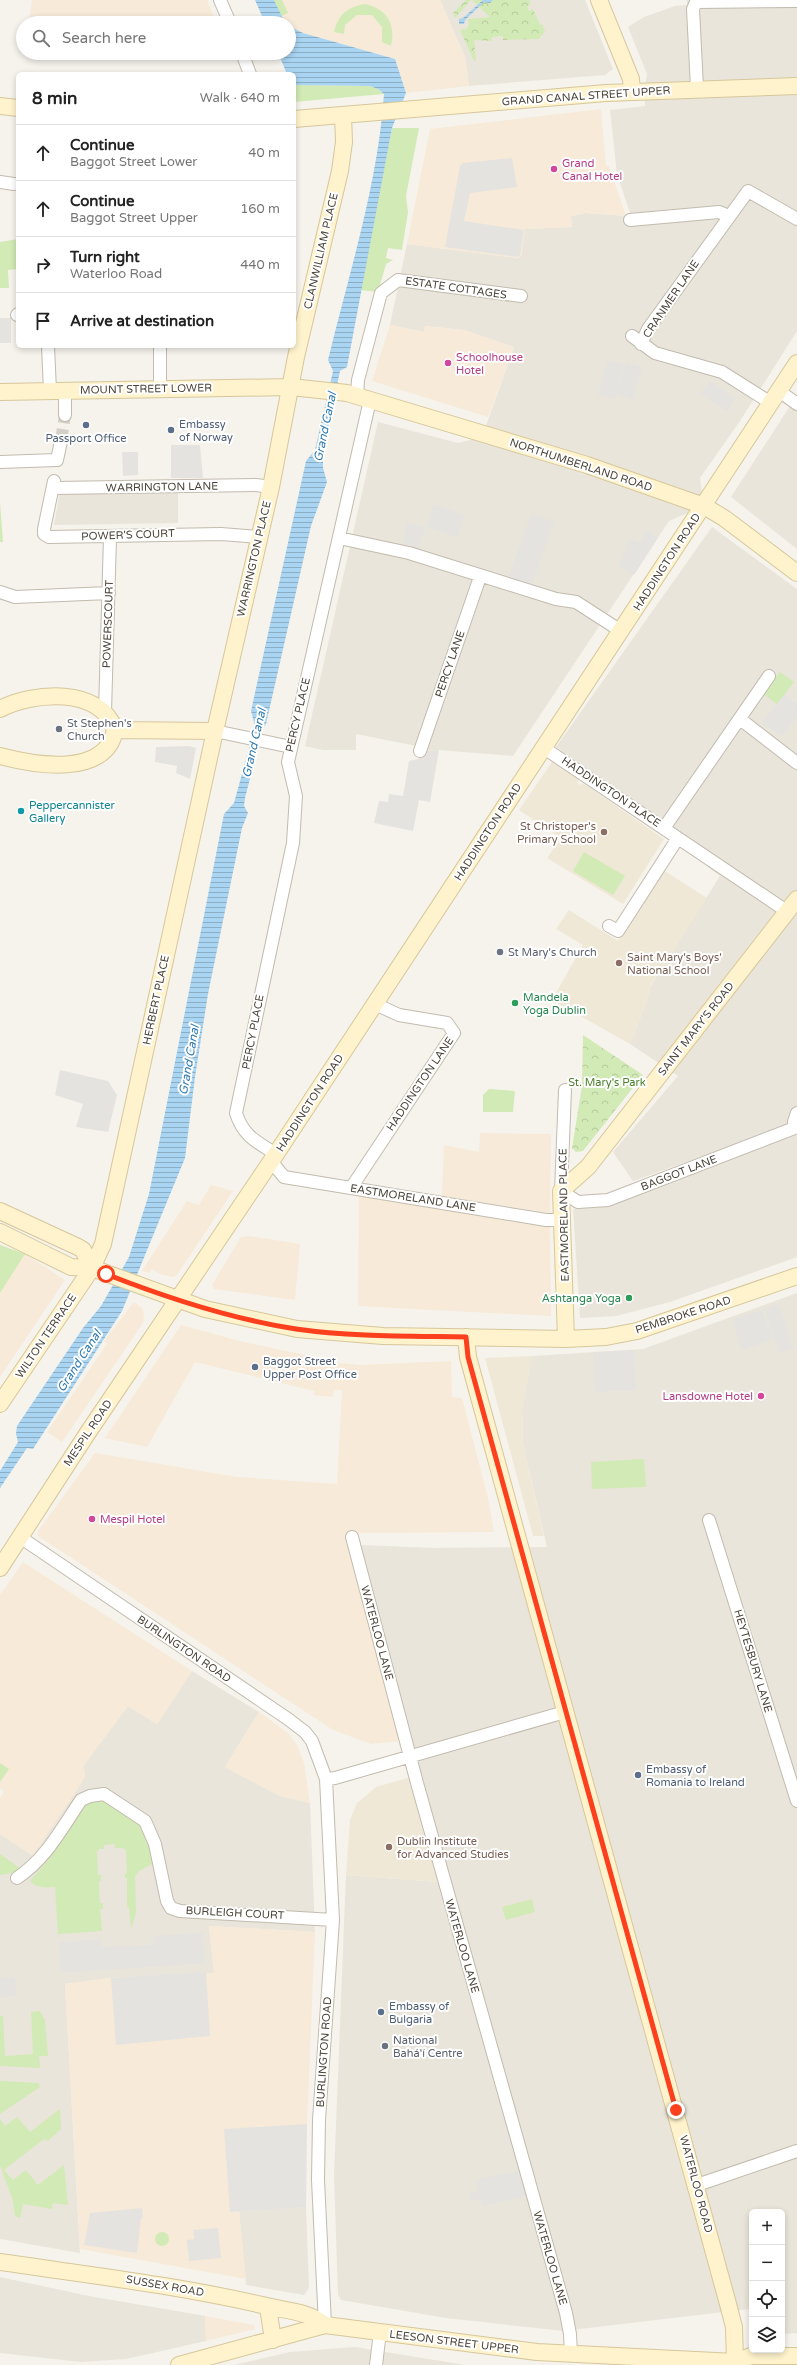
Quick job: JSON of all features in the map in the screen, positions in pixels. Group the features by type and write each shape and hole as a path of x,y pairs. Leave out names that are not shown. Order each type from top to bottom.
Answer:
{"main road":[{"path":"598,0 630,79 632,92"},
{"name":"GRAND CANAL STREET UPPER","path":"296,119 632,92 697,88 797,86"},
{"path":"0,106 16,108"},
{"name":"CLANWILLIAM PLACE","path":"291,387 296,357 340,171 344,142 343,115"},
{"name":"HADDINGTON ROAD","path":"178,1300 622,631 797,364"},
{"name":"MOUNT STREET LOWER","path":"0,392 291,387 316,389"},
{"name":"WARRINGTON PLACE","path":"215,731 291,387"},
{"name":"NORTHUMBERLAND ROAD","path":"316,389 358,396 587,465 704,506 724,518 797,573"},
{"path":"0,709 36,697 81,700 105,712 115,730 109,747 90,759 81,762 32,764 0,756"},
{"path":"115,730 215,731"},
{"name":"HERBERT PLACE","path":"92,1268 103,1244 215,731"},
{"name":"SAINT MARY'S ROAD","path":"561,1191 588,1167 792,906"},
{"name":"EASTMORELAND PLACE","path":"561,1191 566,1339"},
{"path":"0,1211 83,1250 92,1268 71,1267 0,1232"},
{"name":"PEMBROKE ROAD","path":"92,1268 204,1309 297,1329 383,1336 566,1339 606,1337 637,1331 797,1276"},
{"name":"WILTON TERRACE","path":"0,1404 92,1268"},
{"name":"MESPIL ROAD","path":"0,1568 87,1434 178,1300"},
{"name":"WATERLOO ROAD","path":"466,1337 468,1357 697,2185 734,2327 737,2364"},
{"name":"SUSSEX ROAD","path":"0,2262 98,2275 306,2313 325,2325"},
{"path":"268,2307 274,2340"},
{"name":"LEESON STREET UPPER","path":"179,2365 325,2325 380,2332 536,2359 571,2354 652,2362 737,2364 751,2356 796,2356"}],"street":[{"path":"220,0 227,16"},
{"path":"697,88 692,9 696,2 797,1"},
{"path":"245,60 249,72"},
{"path":"0,182 14,184"},
{"name":"CRANMER LANE","path":"797,219 748,191 648,329 637,340 656,353 722,372 775,397 797,404"},
{"path":"630,220 719,212 729,216"},
{"name":"ESTATE COTTAGES","path":"358,396 358,380 381,293 388,286 398,280 521,296"},
{"path":"48,348 65,416"},
{"path":"160,348 160,389"},
{"name":"PERCY PLACE","path":"274,1157 240,1128 236,1113 293,843 296,796 288,762 339,538 358,396"},
{"path":"0,462 57,460 61,441"},
{"name":"WARRINGTON LANE","path":"53,484 256,485 270,487"},
{"name":"POWER'S COURT","path":"53,484 44,534 48,537 221,534 259,537"},
{"name":"POWERSCOURT","path":"105,712 110,536"},
{"path":"339,538 410,553 480,577 556,599 576,602 622,631"},
{"name":"PERCY LANE","path":"420,751 480,577"},
{"path":"0,592 15,597 109,593"},
{"path":"664,828 770,676"},
{"path":"740,719 797,763"},
{"path":"215,731 291,747"},
{"name":"HADDINGTON PLACE","path":"544,748 678,838 792,906"},
{"path":"610,926 618,931 678,838"},
{"name":"HADDINGTON LANE","path":"351,1188 454,1033 447,1023 399,1015 375,1004"},
{"name":"EASTMORELAND PLACE","path":"561,1191 564,1090"},
{"path":"797,1113 794,1122 797,1127"},
{"name":"BAGGOT LANE","path":"561,1191 578,1202 608,1200 797,1127"},
{"name":"EASTMORELAND LANE","path":"274,1157 284,1177 546,1220 562,1220"},
{"name":"HEYTESBURY LANE","path":"708,1520 797,1801"},
{"name":"BURLINGTON ROAD","path":"20,1537 305,1732 318,1752 326,1779 333,1920 319,2120 318,2180 325,2325"},
{"name":"WATERLOO LANE","path":"352,1537 410,1756 520,2156 566,2314 570,2334 571,2354"},
{"path":"326,1779 335,1778 565,1712"},
{"name":"BURLEIGH COURT","path":"17,1878 32,1869 42,1858 81,1800 90,1796 104,1794 129,1808 145,1821 150,1828 162,1870 167,1901 171,1908 180,1911 333,1920"},
{"path":"697,2185 797,2151"},
{"path":"376,2365 380,2332"}],"shaded area":[{"path":"32,0 207,0 213,16 30,16"},
{"path":"274,0 440,0 465,57 469,86 406,93 395,59 303,33 296,30 296,16 282,16"},
{"path":"440,0 585,0 613,69 605,75 469,86 465,57"},
{"path":"687,0 797,0 797,331 740,421 700,478 704,506 669,521 513,756 439,750 426,751 416,746 356,734 356,750 323,750 305,746 378,422 458,443 482,437 514,347 464,330 425,326 424,332 390,325 407,244 517,258 521,256 525,229 572,227 571,216 585,213 627,216 630,213 617,174 610,110 645,106 644,92 647,74 628,27 644,17 675,6 687,5"},
{"path":"601,109 606,166 609,166 626,216 585,213 571,216 572,227 525,229 521,256 517,258 407,244 430,129"},
{"path":"512,158 517,187 470,193 464,221 524,230 520,255 517,257 445,247 460,166 463,163"},
{"path":"0,318 11,318 11,343 0,343"},
{"path":"390,325 424,332 425,326 464,330 514,347 488,417 372,381"},
{"path":"608,360 624,364 616,394 626,362 643,367 632,400 616,395 614,399 598,395"},
{"path":"709,381 735,398 727,411 700,394"},
{"path":"790,406 797,411 797,549 731,497"},
{"path":"171,445 200,445 203,478 171,478"},
{"path":"122,452 138,452 138,475 123,476"},
{"path":"60,491 178,491 178,523 54,525"},
{"path":"433,504 465,515 457,537 426,527"},
{"path":"531,514 554,521 532,585 508,579"},
{"path":"407,522 426,527 418,548 403,543"},
{"path":"712,527 797,589 797,1120 742,1142 633,1181 613,1152 678,1076 630,1044 649,995 650,987 720,876 709,868 656,815 556,747"},
{"path":"646,530 658,538 634,575 619,566 630,539 641,543"},
{"path":"785,694 797,703 797,717 782,737 762,722"},
{"path":"189,746 196,748 190,779 176,773 177,766 155,762 156,747"},
{"path":"439,750 430,802 419,800 413,831 374,823 379,801 388,802 389,794 403,796 409,761 418,759 426,751"},
{"name":"St Christoper's Primary School","path":"552,762 579,780 577,783 581,785 583,783 664,839 623,904 547,858 561,838 519,810"},
{"name":"Saint Mary's Boys' National School","path":"663,870 707,898 650,986 649,995 630,1044 552,1000 583,945 556,929 569,910 618,941"},
{"path":"60,1070 108,1081 117,1095 108,1132 76,1127 83,1104 55,1095"},
{"path":"797,1132 797,1257 670,1302 616,1316 580,1318 573,1209 608,1206 618,1203"},
{"path":"480,1133 551,1134 550,1213 442,1196 444,1145 479,1152"},
{"path":"211,1185 233,1191 177,1275 172,1277 160,1274 152,1269 149,1273 142,1271 187,1201 199,1205"},
{"path":"359,1194 550,1227 551,1316 358,1306"},
{"path":"249,1236 300,1244 295,1300 214,1289 212,1285 241,1237"},
{"path":"0,1245 25,1254 65,1280 0,1377"},
{"path":"797,1293 797,2333 785,2334 785,2209 749,2209 749,2309 563,2331 446,2318 341,2300 338,2295 334,2175 346,1875 438,1882 448,1881 361,1545 433,1548 547,1547 523,1445 522,1408 532,1356 643,1349"},
{"path":"134,1302 142,1308 144,1313 143,1323 62,1442 47,1432 107,1344 104,1341"},
{"path":"779,1304 794,1348 779,1353 764,1309"},
{"path":"762,1310 773,1339 742,1350 732,1320"},
{"path":"181,1325 243,1342 310,1356 310,1360 361,1365 451,1361 452,1397 462,1398 488,1498 494,1532 360,1533 349,1543 399,1741 371,1744 333,1730 38,1536 38,1531 95,1453 237,1477 337,1484 342,1390 334,1390 333,1397 314,1395 314,1391 195,1362 147,1447 105,1438"},
{"path":"634,1350 636,1390 595,1392 593,1352"},
{"path":"532,1356 522,1408 523,1445 544,1536 533,1536 485,1358"},
{"path":"23,1562 192,1671 157,1724 128,1706 83,1766 85,1776 81,1784 33,1856 0,1834 0,1798 4,1791 0,1788 0,1595"},
{"path":"192,1671 259,1712 225,1767 280,1796 310,1803 315,1932 209,1926 214,1973 111,1978 65,1984 80,2253 0,2239 0,1834 33,1855 85,1776 83,1766 128,1706 157,1724"},
{"path":"259,1712 288,1733 297,1745 304,1763 310,1803 280,1796 225,1767"},
{"name":"Dublin Institute for Advanced Studies","path":"411,1777 438,1882 346,1875 350,1820 357,1803 376,1787"},
{"path":"209,1926 315,1932 307,2124 306,2207 239,2211 246,2279 80,2249 65,1984 111,1978 214,1973"},
{"path":"202,1933 205,1963 61,1973 59,1942 101,1939 102,1947 153,1945 153,1936"},
{"path":"206,1972 210,2036 116,2045 111,1978"},
{"path":"15,1977 17,1996 0,1997 0,1978"},
{"path":"307,2124 306,2207 230,2212 224,2129"},
{"path":"518,2171 526,2196 482,2206 480,2199 471,2201 469,2193 478,2191 476,2180"},
{"path":"306,2207 309,2288 304,2295 246,2285 239,2211"},
{"path":"142,2208 143,2218 141,2218 137,2253 84,2245 90,2213"},
{"path":"218,2228 221,2258 189,2261 187,2240 194,2239 193,2230"},
{"path":"0,2277 89,2296 205,2316 206,2341 126,2359 81,2362 0,2353"},
{"path":"205,2316 254,2325 255,2329 206,2341"},
{"path":"355,2347 465,2365 234,2365 290,2352"}],"green space":[{"path":"274,0 282,0 288,13 281,16"},
{"path":"466,0 471,0 455,18 453,13"},
{"path":"472,0 529,0 531,4 527,6 529,11 533,9 540,25 542,24 545,31 539,39 503,40 503,36 492,37 492,41 474,40 476,60 474,61 460,30 466,29 469,25 468,19 490,17"},
{"path":"365,4 373,6 388,19 391,24 392,31 391,46 382,42 382,27 372,15 357,15 345,25 344,34 334,32 338,21 344,13 353,7"},
{"path":"296,85 370,86 378,89 384,94 296,102"},
{"path":"392,128 419,128 406,196 408,212 402,250 388,248 386,258 393,260 386,264 378,292 360,290"},
{"path":"16,239 16,269 8,270 9,288 0,288 0,242"},
{"path":"0,502 3,542 0,542"},
{"path":"780,672 794,682 777,704 763,694"},
{"path":"584,852 625,876 613,895 573,871"},
{"name":"St. Mary's Park","path":"583,1035 643,1075 583,1151 576,1152 572,1148 582,1086"},
{"path":"489,1089 515,1091 513,1112 483,1112 483,1095"},
{"path":"0,1245 25,1254 0,1293"},
{"path":"644,1459 646,1487 592,1489 591,1462"},
{"path":"0,1763 9,1769 0,1782"},
{"path":"99,1800 110,1803 129,1815 138,1823 150,1842 152,1864 139,1871 135,1877 136,1913 131,1929 129,1907 127,1907 127,1878 125,1878 125,1873 127,1873 126,1850 123,1848 115,1848 114,1844 104,1845 104,1849 99,1849 97,1852 98,1875 101,1875 101,1881 99,1881 100,1903 103,1903 103,1909 100,1909 102,1931 58,1934 55,1887 38,1886 30,1881 48,1860 84,1803"},
{"path":"0,1854 24,1871 0,1875"},
{"path":"532,1899 535,1912 506,1920 502,1907"},
{"path":"40,2011 45,2020 48,2056 39,2056 40,2068 0,2066 0,2016 3,2016 5,2056 33,2054 31,2012"},
{"path":"0,2081 38,2083 40,2087 0,2114"},
{"path":"60,2109 61,2129 48,2141 44,2139 4,2170 13,2180 26,2170 38,2185 64,2165 68,2205 53,2203 52,2209 23,2204 20,2218 15,2216 13,2201 0,2165 0,2119 5,2126 17,2117 30,2132"},
{"path":"162,2232 167,2234 169,2239 167,2244 162,2246 157,2244 155,2239 157,2234"}],"water":[{"path":"255,0 274,0 282,16 262,16"},
{"path":"483,0 493,0 490,3 484,2 465,20 464,24 459,24 459,19 463,18"},
{"name":"Grand Canal","path":"296,30 303,33 395,59 406,93 392,128 347,367 340,371 323,452 323,468 327,482 311,526 266,724 263,728 245,798 244,806 248,813 242,828 208,994 195,1077 185,1158 122,1311 33,1449 27,1448 0,1488 0,1471 18,1442 16,1434 17,1426 83,1328 101,1306 129,1257 149,1194 224,814 234,803 255,726 251,711 306,461 315,450 333,371 328,360 362,228 376,161 384,94 378,89 370,86 296,85 296,72 286,72 281,60 296,60"}],"tunnel":[{"path":"61,441 65,415"}],"place":[{"name":"Grand Canal Hotel","path":"554,169"},
{"name":"Schoolhouse Hotel","path":"448,363"},
{"name":"Passport Office","path":"86,425"},
{"name":"Embassy of Norway","path":"171,430"},
{"name":"St Stephen's Church","path":"59,729"},
{"name":"Peppercannister Gallery","path":"21,811"},
{"name":"St Christoper's Primary School","path":"604,832"},
{"name":"St Mary's Church","path":"500,952"},
{"name":"Saint Mary's Boys' National School","path":"619,963"},
{"name":"Mandela Yoga Dublin","path":"515,1003"},
{"name":"Ashtanga Yoga","path":"629,1298"},
{"name":"Baggot Street Upper Post Office","path":"255,1367"},
{"name":"Lansdowne Hotel","path":"761,1396"},
{"name":"Mespil Hotel","path":"92,1519"},
{"name":"Embassy of Romania to Ireland","path":"638,1775"},
{"name":"Dublin Institute for Advanced Studies","path":"389,1847"},
{"name":"Embassy of Bulgaria","path":"381,2012"},
{"name":"National Bahá'í Centre","path":"385,2046"}],"route":[{"path":"106,1274 204,1309 297,1329 383,1336 466,1337 468,1357 664,2072 676,2110"}]}
